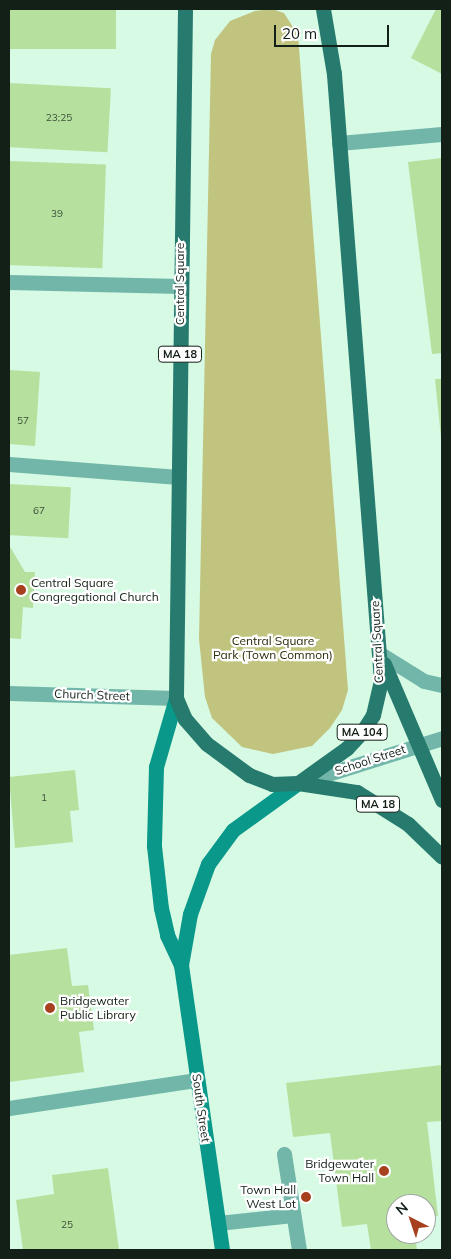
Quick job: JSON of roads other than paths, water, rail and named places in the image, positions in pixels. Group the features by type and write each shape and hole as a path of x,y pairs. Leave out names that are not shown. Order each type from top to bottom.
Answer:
{"main road":[{"name":"Central Square","path":"185,9 176,698 185,719 227,760 249,775 272,784 298,783 347,748 373,715 379,698 380,653 334,74 324,16"},
{"path":"184,40 196,9"},
{"path":"313,9 324,16 336,9"},
{"path":"380,653 416,745 442,800"},
{"name":"South Street","path":"176,698 156,767 154,846 161,908 167,935 181,965 222,1250"},
{"name":"South Street","path":"181,965 190,914 208,864 233,830 298,783"},
{"name":"MA 18","path":"298,783 357,792 408,824 442,857"}],"street":[{"path":"339,143 442,134"},
{"path":"9,282 180,286"},
{"path":"9,464 179,477"},
{"path":"380,653 424,681 442,685"},
{"name":"Church Street","path":"9,693 176,698"},
{"name":"School Street","path":"298,783 442,738"},
{"path":"9,1108 197,1080"},
{"path":"284,1154 299,1250"},
{"path":"218,1223 293,1215"}],"place":[{"name":"Central Square Congregational Church","path":"21,590"},
{"name":"Bridgewater Public Library","path":"50,1008"},
{"name":"Bridgewater Town Hall","path":"384,1171"},
{"name":"Town Hall West Lot","path":"306,1197"}],"park label":[{"name":"Central Square Park (Town Common)","path":"273,648"}]}
